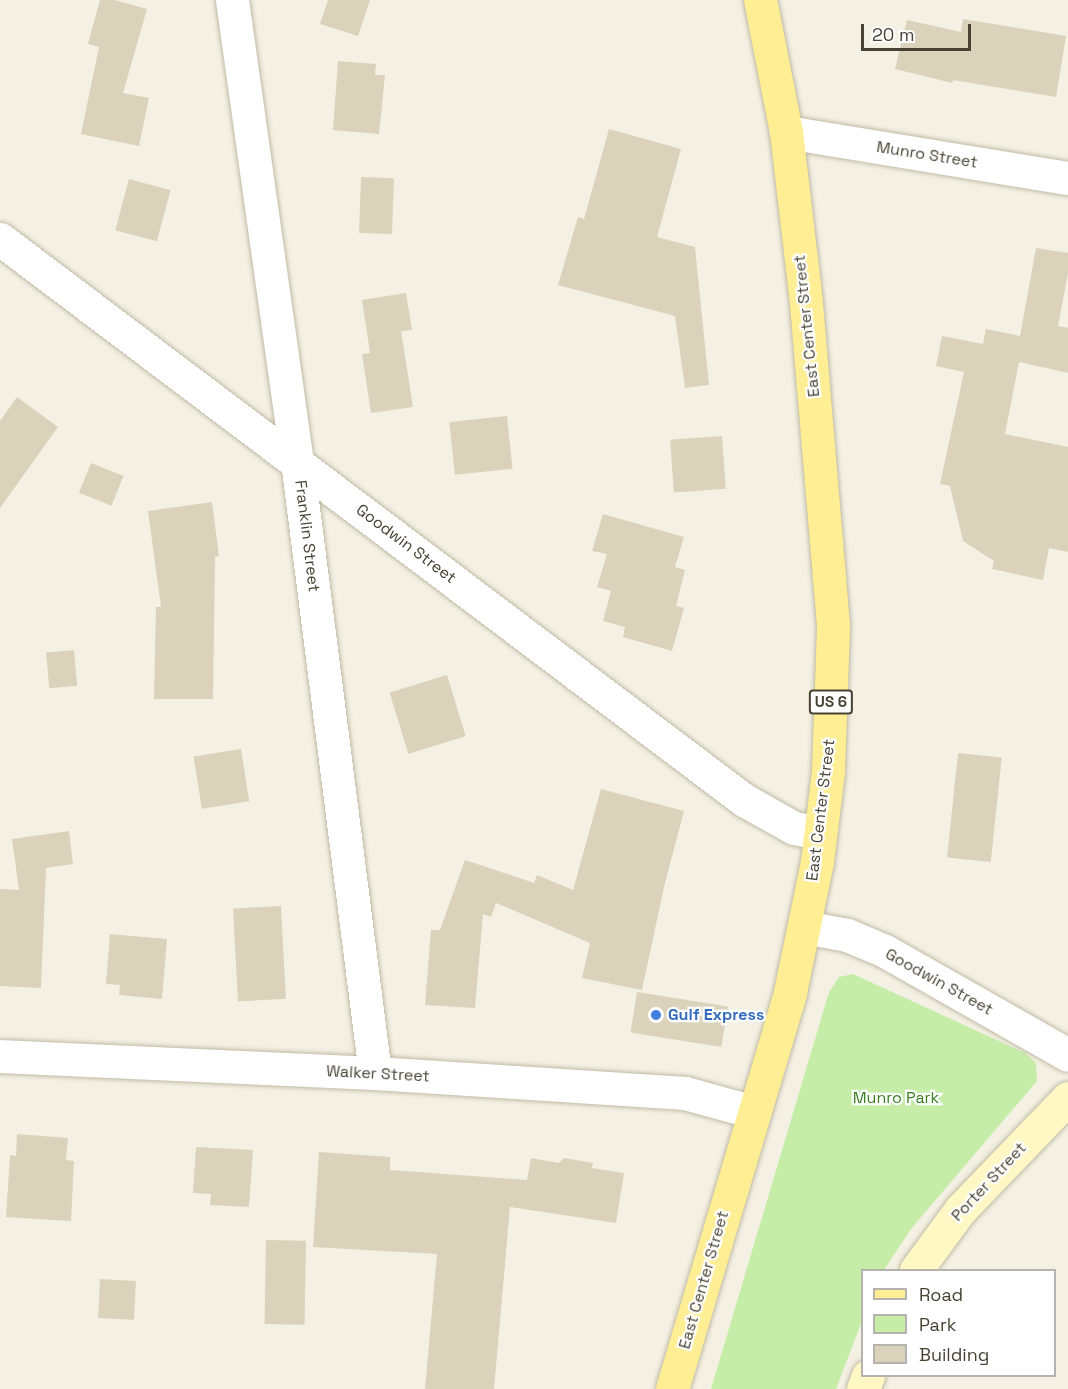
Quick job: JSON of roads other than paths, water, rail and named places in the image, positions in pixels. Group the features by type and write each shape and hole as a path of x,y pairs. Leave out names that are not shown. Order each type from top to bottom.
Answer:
{"main road":[{"name":"East Center Street","path":"672,1389 790,992 804,927 828,771 833,625 806,302 786,132 760,0"}],"street":[{"name":"Franklin Street","path":"232,0 297,461 375,1073"},
{"name":"Munro Street","path":"786,132 1068,178"},
{"name":"Goodwin Street","path":"0,239 744,800 794,828 820,833"},
{"name":"Goodwin Street","path":"804,927 847,935 885,951 1068,1055"},
{"name":"Walker Street","path":"0,1056 375,1073 685,1093 754,1112"},
{"name":"Porter Street","path":"917,1269 961,1209 1068,1098"}],"place":[{"name":"Gulf Express","path":"656,1015"}],"park label":[{"name":"Munro Park","path":"896,1098"}]}
